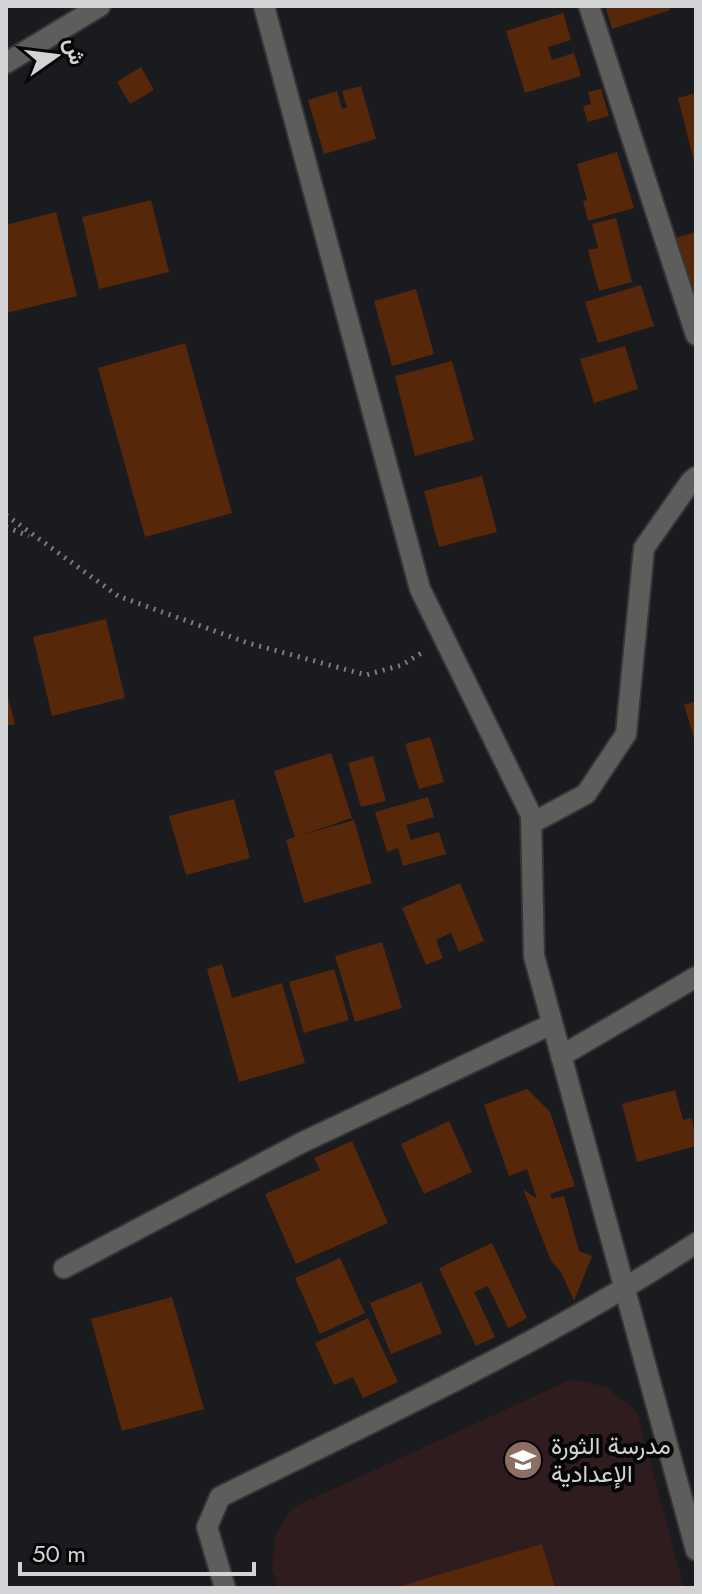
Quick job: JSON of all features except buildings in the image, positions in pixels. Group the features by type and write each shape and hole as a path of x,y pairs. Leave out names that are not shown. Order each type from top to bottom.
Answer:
{"street":[{"path":"6,63 100,6"},
{"path":"264,6 420,589 531,815 534,956 696,1550"},
{"path":"589,6 696,335"},
{"path":"532,823 586,794 626,734 644,548 696,477"},
{"path":"561,1056 696,977"},
{"path":"64,1268 301,1143 552,1024"},
{"path":"225,1588 207,1527 220,1497 466,1375 625,1290 696,1243"}],"path":[{"path":"6,515 118,596 248,643 366,675 402,665 444,638"},
{"path":"6,527 41,541"}],"shaded area":[{"name":"مدرسة الثورة الإعدادية","path":"572,1379 606,1387 637,1412 684,1588 278,1588 272,1569 275,1536 292,1508"}],"place":[{"name":"مدرسة الثورة الإعدادية","path":"523,1460"}]}
